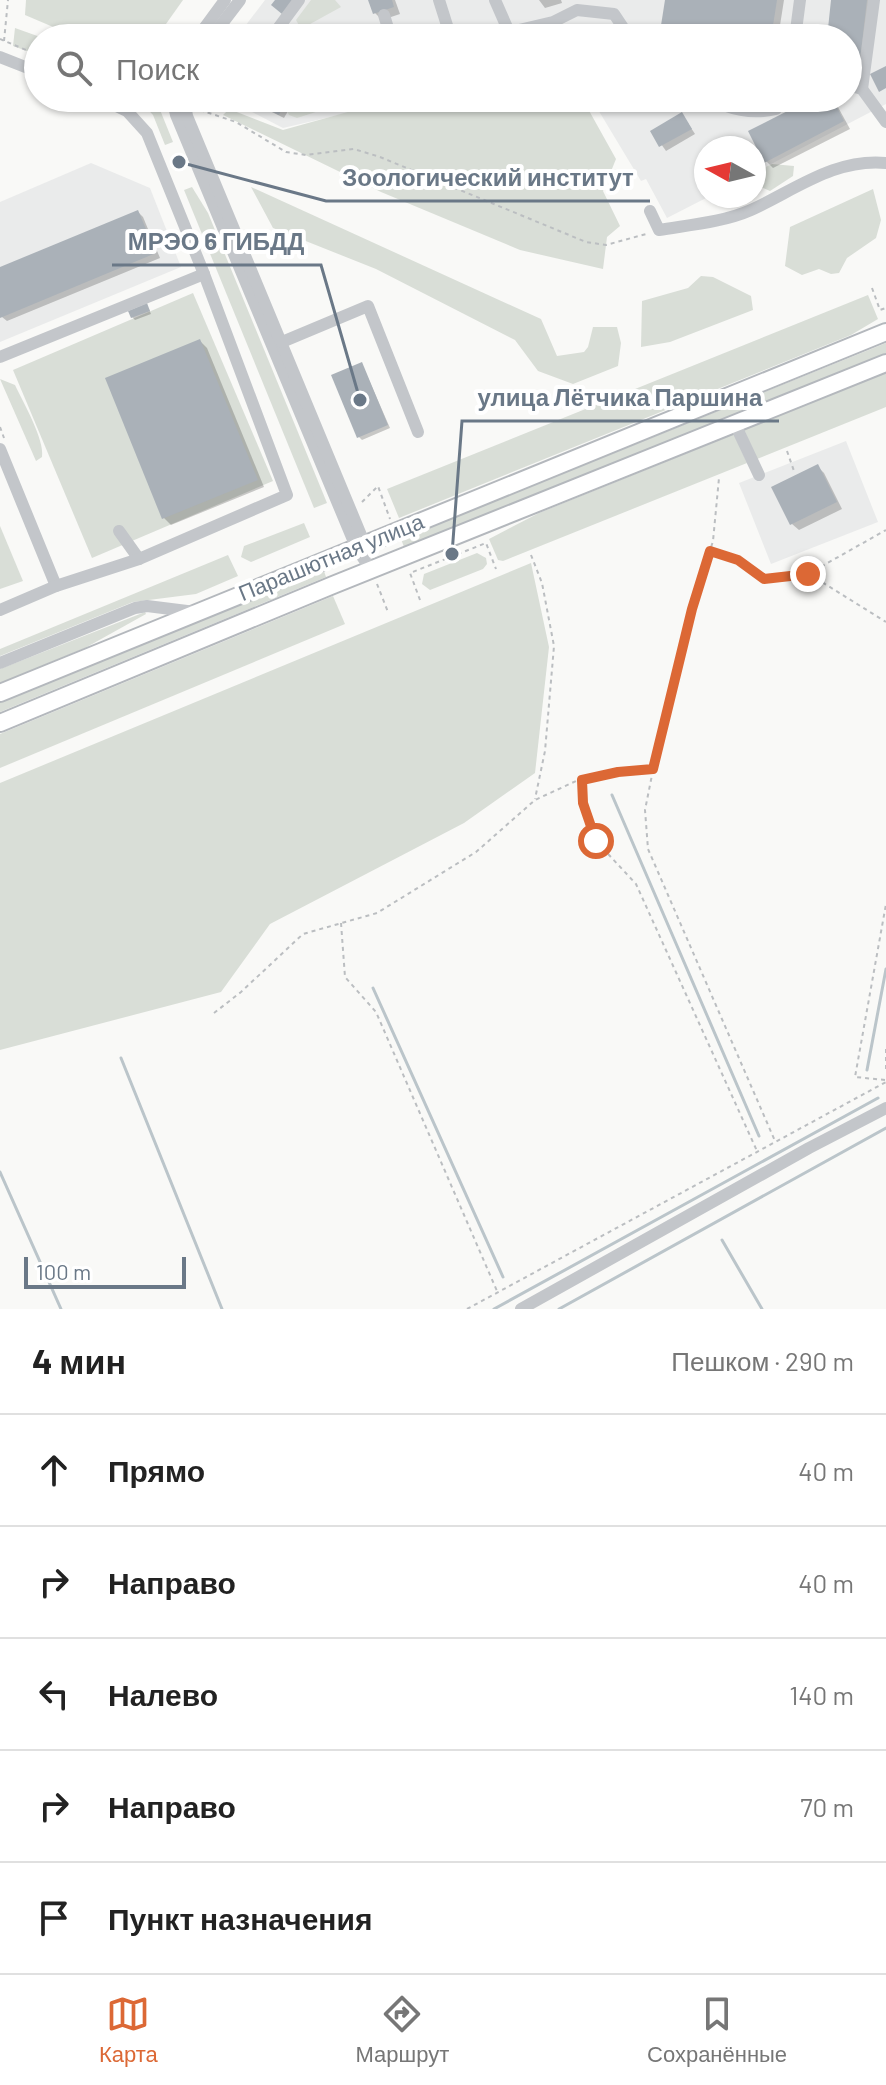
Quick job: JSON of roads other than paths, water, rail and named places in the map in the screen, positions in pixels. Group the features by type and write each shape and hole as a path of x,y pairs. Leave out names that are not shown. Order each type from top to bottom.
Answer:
{"main road":[{"name":"Парашютная улица","path":"0,693 886,332"},
{"name":"Парашютная улица","path":"0,723 886,363"}],"street":[{"path":"207,24 225,0"},
{"path":"222,24 240,0"},
{"path":"281,24 299,0"},
{"path":"439,0 447,24"},
{"path":"495,0 507,24"},
{"path":"797,24 800,0"},
{"path":"874,0 862,89 886,122"},
{"path":"544,24 553,22 577,5 614,14 621,24"},
{"path":"384,15 387,24"},
{"path":"0,57 24,66"},
{"path":"0,610 56,586 139,559 287,495 147,133 128,112"},
{"path":"177,112 361,544"},
{"path":"185,112 282,342 371,570"},
{"path":"650,211 659,230 749,211 797,184 837,169 886,163"},
{"path":"0,357 204,274"},
{"path":"282,342 368,306 418,432"},
{"path":"735,424 759,475"},
{"path":"0,449 56,586"},
{"path":"119,531 139,559"},
{"path":"0,663 135,608 147,606 195,612"},
{"path":"521,1309 886,1108"}],"waterway":[{"path":"612,795 759,1136"},
{"path":"867,1070 886,969"},
{"path":"373,988 503,1277"},
{"path":"121,1058 222,1309"},
{"path":"494,1309 878,1098"},
{"path":"559,1309 886,1128"},
{"path":"0,1172 61,1309"},
{"path":"722,1240 762,1309"}],"place":[{"name":"Зоологический институт","path":"179,162"},
{"name":"МРЭО 6 ГИБДД","path":"360,400"},
{"name":"улица Лётчика Паршина","path":"452,554"}]}
